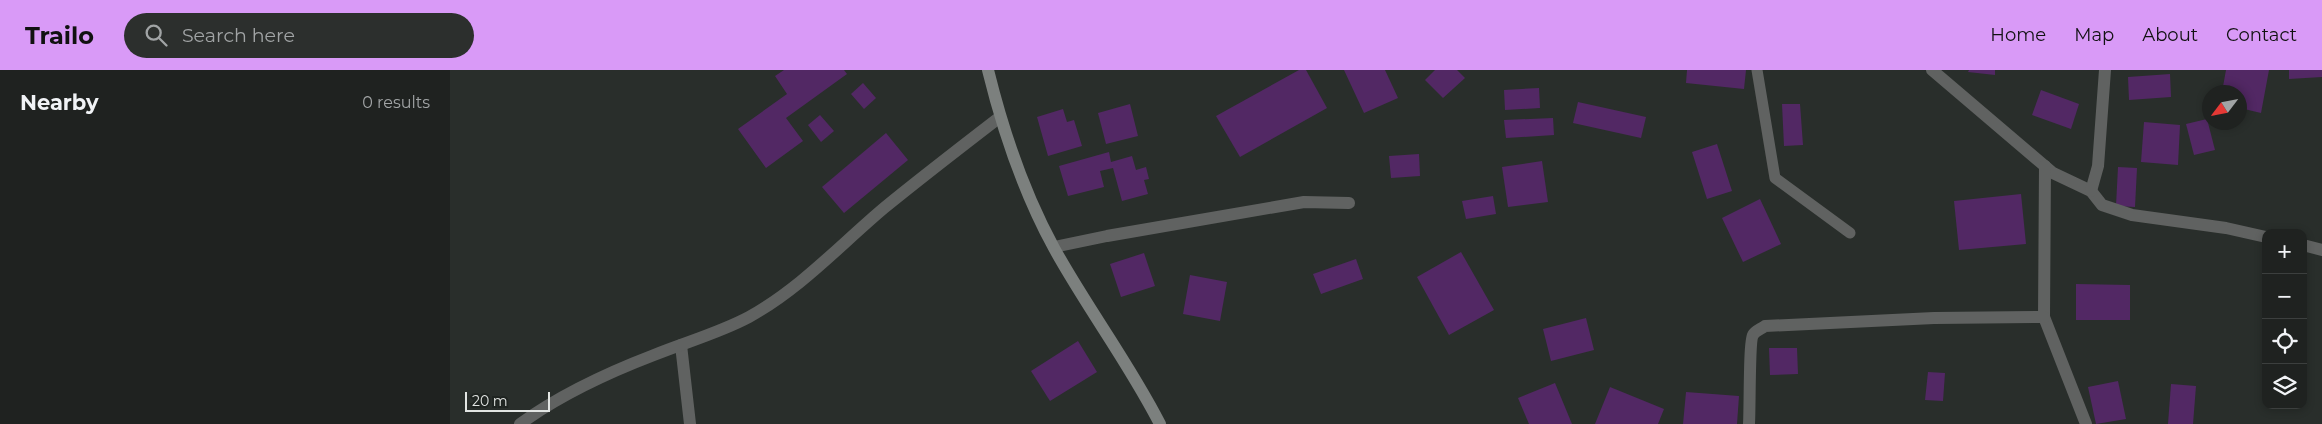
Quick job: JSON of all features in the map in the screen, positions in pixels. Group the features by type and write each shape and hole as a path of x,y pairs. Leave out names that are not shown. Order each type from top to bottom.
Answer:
{"street":[{"path":"988,70 1000,116 1025,184 1054,247 1160,424"},
{"path":"1932,70 2045,166 2071,184 2090,191 2102,205 2132,215 2226,228 2262,236"},
{"path":"2090,191 2098,166 2105,70"},
{"path":"520,424 554,401 588,383 712,334 749,317 790,292 883,209 1000,116"},
{"path":"2045,166 2044,317 2086,424"},
{"path":"1054,247 1304,202 1349,203"},
{"path":"2307,247 2322,250"},
{"path":"1750,424 1752,385 1750,344 1753,335 1766,326 1934,318 2044,317"},
{"path":"681,345 690,424"}],"lane":[{"path":"1757,70 1775,178 1850,233"}],"building":[{"path":"784,70 844,70 847,74 786,118 803,141 766,168 738,129 787,94 775,76"},
{"path":"1299,70 1306,70 1327,108 1240,157 1216,116"},
{"path":"1344,70 1385,70 1398,98 1364,113"},
{"path":"1435,70 1457,70 1465,78 1443,98 1425,80"},
{"path":"1687,70 1746,70 1744,89 1686,83"},
{"path":"1969,70 1995,70 1995,75 1968,72"},
{"path":"2226,70 2269,70 2261,113 2247,110 2247,85 2223,85"},
{"path":"2289,70 2322,70 2322,77 2289,79"},
{"path":"2170,74 2171,97 2129,100 2128,77"},
{"path":"863,83 876,98 864,109 851,94"},
{"path":"1539,88 1540,108 1505,110 1504,90"},
{"path":"2041,90 2079,104 2071,129 2032,115"},
{"path":"1578,102 1646,117 1641,138 1573,123"},
{"path":"1130,104 1138,136 1106,144 1098,113"},
{"path":"1782,104 1800,104 1803,145 1784,146"},
{"path":"1063,109 1067,122 1074,120 1082,146 1048,156 1037,117"},
{"path":"820,115 834,131 821,142 808,125"},
{"path":"1553,118 1554,135 1506,138 1504,120"},
{"path":"2202,120 2202,130 2210,130 2215,150 2194,155 2186,124"},
{"path":"2144,122 2180,125 2178,165 2141,162"},
{"path":"886,133 908,160 844,213 822,187"},
{"path":"1717,144 1732,191 1707,199 1692,152"},
{"path":"1109,152 1111,162 1132,156 1136,170 1146,167 1149,179 1144,180 1148,194 1122,201 1113,168 1100,171 1104,187 1068,196 1059,166"},
{"path":"1419,154 1420,176 1391,178 1389,156"},
{"path":"1542,161 1548,202 1508,207 1502,167"},
{"path":"2118,167 2137,168 2135,207 2116,206"},
{"path":"2021,194 2026,244 1959,250 1954,201"},
{"path":"1493,196 1496,214 1466,219 1462,201"},
{"path":"1760,199 1781,244 1743,262 1722,218"},
{"path":"1461,252 1494,310 1449,335 1417,277"},
{"path":"1144,253 1155,286 1121,297 1110,264"},
{"path":"1356,259 1363,279 1321,294 1313,274"},
{"path":"1190,275 1227,282 1220,321 1183,314"},
{"path":"2076,284 2130,285 2130,320 2076,320"},
{"path":"1586,318 1594,350 1551,361 1543,329"},
{"path":"1078,341 1097,372 1050,401 1031,371"},
{"path":"1769,348 1797,348 1798,374 1770,375"},
{"path":"1928,372 1945,373 1943,401 1925,400"},
{"path":"2118,381 2126,419 2096,424 2088,387"},
{"path":"1555,383 1572,424 1529,424 1518,398"},
{"path":"2171,384 2196,386 2193,424 2168,424"},
{"path":"1610,387 1664,409 1658,424 1595,424"},
{"path":"1686,392 1739,396 1737,424 1683,424"}]}
